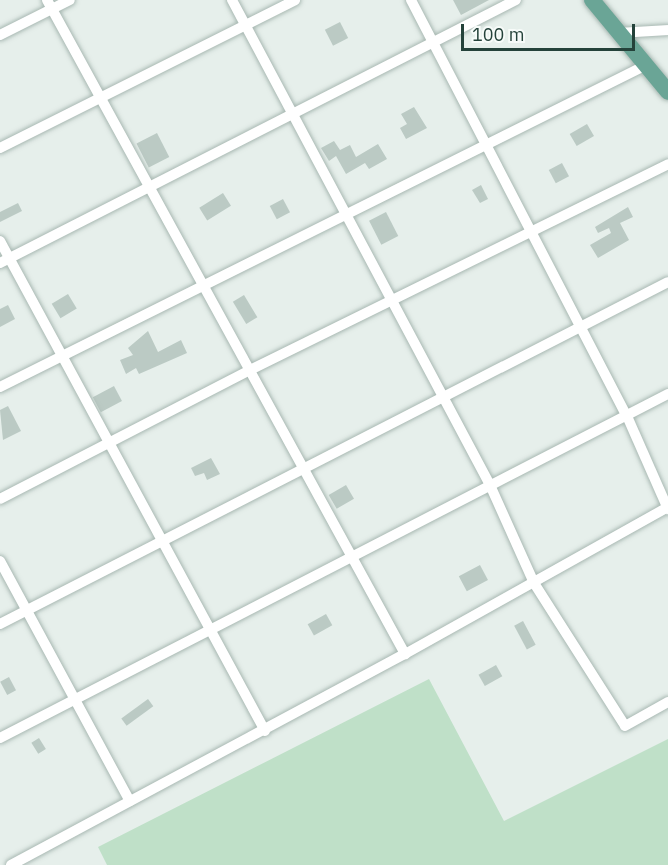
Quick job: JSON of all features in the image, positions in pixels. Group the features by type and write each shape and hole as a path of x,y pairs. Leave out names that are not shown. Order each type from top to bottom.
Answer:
{"main road":[{"path":"591,0 668,92"}],"street":[{"path":"0,35 50,4 70,0"},
{"path":"232,0 490,485 534,584 625,726 668,702"},
{"path":"0,148 295,0"},
{"path":"11,865 265,731 668,508 627,416 411,0"},
{"path":"5,261 516,0"},
{"path":"50,4 405,654"},
{"path":"619,33 668,30"},
{"path":"0,387 347,217 486,144 646,65"},
{"path":"0,499 250,370 530,230 668,164"},
{"path":"0,241 5,261 63,357 265,731"},
{"path":"0,624 163,542 442,395 668,282"},
{"path":"0,738 668,394"},
{"path":"0,561 130,801"}],"green space":[{"path":"429,679 504,821 668,739 668,865 107,865 98,847"}],"building":[{"path":"453,0 489,0 461,15"},
{"path":"340,22 348,38 333,46 325,30"},
{"path":"414,107 427,128 406,139 400,128 407,124 401,114"},
{"path":"587,124 594,136 577,146 570,134"},
{"path":"157,133 169,157 149,167 137,143"},
{"path":"334,141 340,150 350,145 356,157 378,144 387,159 369,169 365,163 346,174 336,156 329,161 321,148"},
{"path":"562,163 569,176 556,183 549,170"},
{"path":"481,185 488,199 480,203 472,190"},
{"path":"223,193 231,206 207,221 199,208"},
{"path":"283,199 290,212 277,219 270,206"},
{"path":"18,203 22,211 0,222 0,212"},
{"path":"628,207 633,217 620,223 629,240 598,258 590,245 611,233 609,228 598,233 595,227"},
{"path":"386,212 398,236 381,245 369,221"},
{"path":"68,294 77,309 60,318 52,304"},
{"path":"244,295 257,317 246,324 233,302"},
{"path":"8,305 15,319 0,327 0,309"},
{"path":"148,331 158,352 181,340 187,353 139,374 136,368 126,374 120,360 133,355 128,348"},
{"path":"114,386 122,401 101,412 93,397"},
{"path":"8,406 21,431 3,440 0,410"},
{"path":"211,458 220,474 207,480 204,473 195,476 191,468"},
{"path":"346,485 354,499 337,509 329,495"},
{"path":"480,565 488,580 467,591 459,576"},
{"path":"326,614 332,625 314,636 308,624"},
{"path":"523,621 536,645 527,650 514,626"},
{"path":"496,665 502,676 485,686 479,675"},
{"path":"9,677 16,690 7,695 0,682"},
{"path":"148,699 153,706 127,726 121,718"},
{"path":"39,738 46,749 38,754 31,743"}]}
